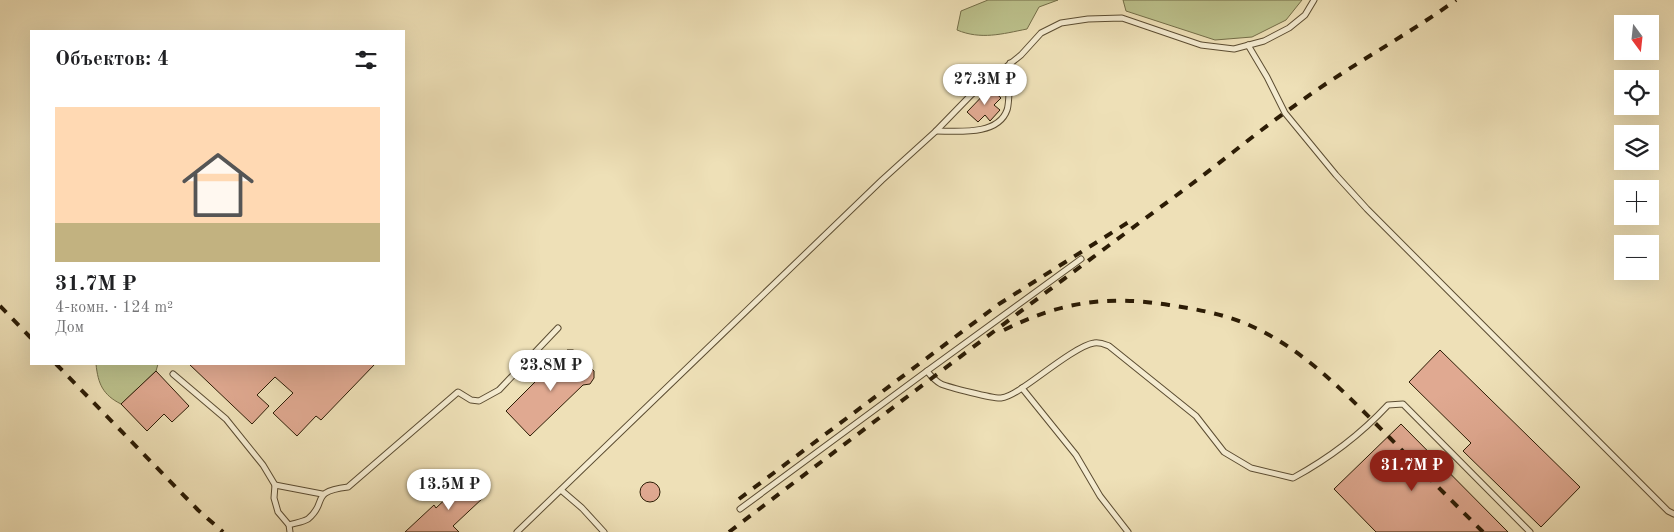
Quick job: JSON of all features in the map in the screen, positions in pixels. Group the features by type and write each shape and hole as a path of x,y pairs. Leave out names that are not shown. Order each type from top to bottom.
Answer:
{"lane":[{"path":"517,532 882,180 936,131 971,94 1021,55 1041,33 1061,23 1088,19 1122,18 1201,45 1234,49 1264,41 1289,28 1305,14 1314,0"},
{"path":"1248,45 1285,113 1336,175 1367,209 1668,511 1674,514"},
{"path":"936,131 976,131 988,128 1000,120 1007,110 1010,63"},
{"path":"740,509 1081,259"},
{"path":"289,525 308,519 316,509 322,494 331,489 348,487 458,392 471,400 479,401 499,390 558,328"},
{"path":"927,371 931,378 942,384 1001,398 1012,395 1080,349 1092,343 1100,342 1123,356 1196,416 1224,452 1252,468 1293,478 1316,465 1373,422 1388,405 1403,404 1530,532"},
{"path":"172,374 226,419 262,466 275,485 274,498 278,512 289,525 290,532"},
{"path":"1022,388 1076,455 1100,496 1128,532"},
{"path":"275,485 322,494"},
{"path":"561,490 582,508 604,532"}],"green space":[{"path":"988,0 1058,0 1039,7 1027,29 983,35 975,35 957,30 961,11"},
{"path":"1123,0 1302,0 1286,20 1252,37 1215,40 1126,11"},
{"path":"96,365 158,365 156,371 121,404 106,393 98,377"}],"building":[{"path":"990,88 1001,98 994,105 1000,110 990,121 985,115 978,122 967,112"},
{"path":"567,350 577,352 581,364 588,365 594,371 594,378 590,384 583,385 530,436 506,411"},
{"path":"1440,350 1580,487 1541,527 1463,451 1471,443 1409,382"},
{"path":"190,365 374,365 321,420 316,416 297,436 273,413 293,393 275,377 257,395 269,406 252,424"},
{"path":"156,371 189,406 172,422 164,414 147,431 121,404"},
{"path":"1401,424 1508,532 1376,532 1334,489"},
{"path":"467,479 484,497 453,526 459,532 405,532 434,505 436,508"},
{"path":"650,482 657,485 660,492 657,499 650,502 643,499 640,492 643,485"}],"railway":[{"path":"729,532 1286,112 1339,75 1456,0"},
{"path":"739,499 999,304 1135,218"},
{"path":"1004,330 1025,320 1064,307 1104,301 1146,302 1200,310 1249,325 1288,347 1323,374 1356,404 1483,532"},
{"path":"0,306 30,337"},
{"path":"57,365 198,510 223,532"}]}
